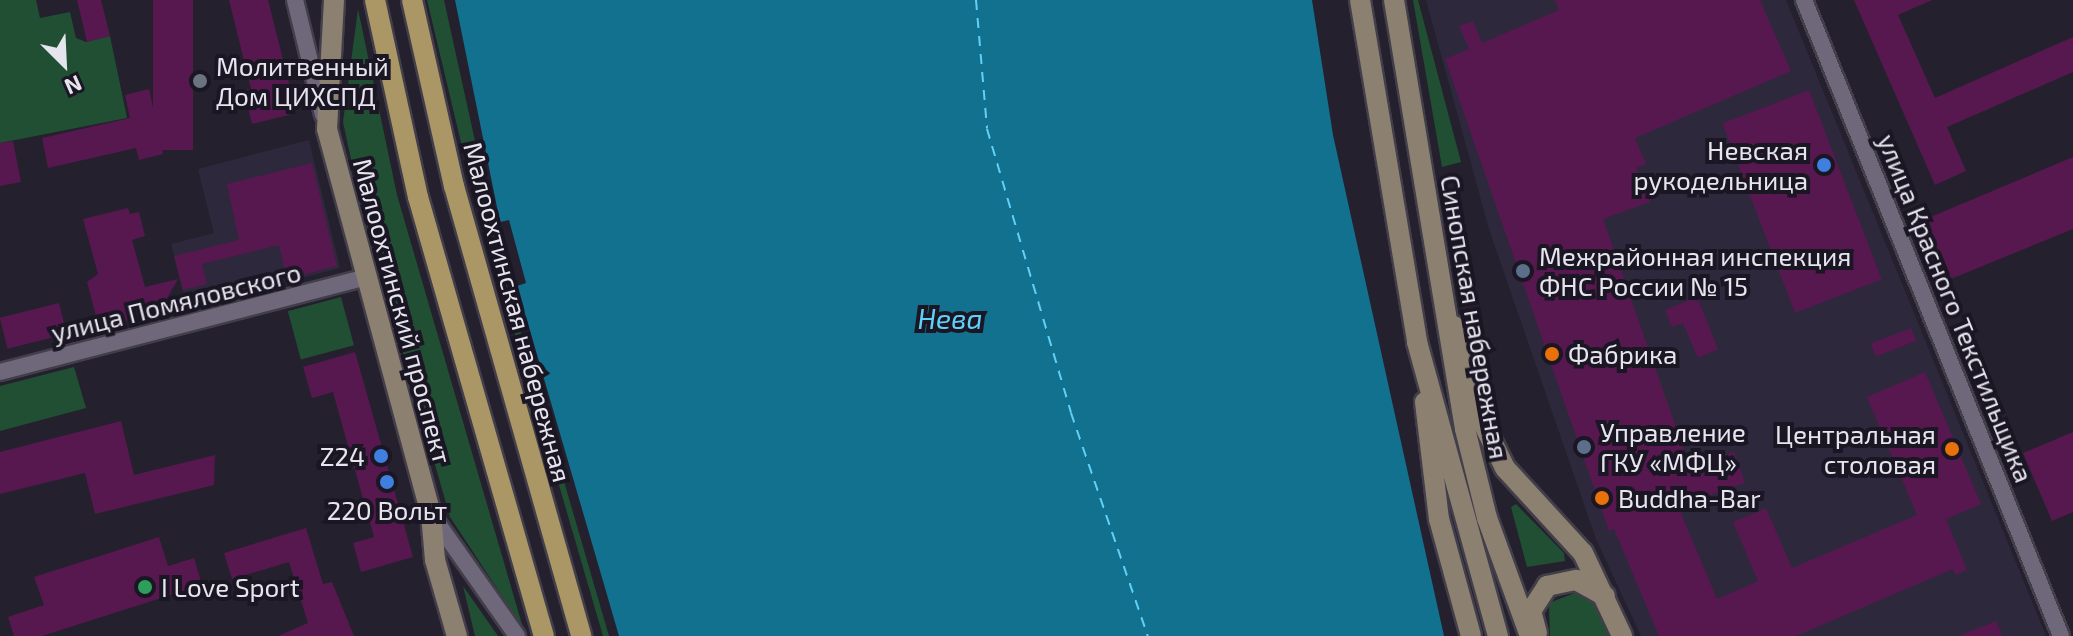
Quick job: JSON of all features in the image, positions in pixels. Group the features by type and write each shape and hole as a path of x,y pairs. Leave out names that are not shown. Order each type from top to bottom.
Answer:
{"main road":[{"path":"327,129 334,0"},
{"path":"375,0 418,197 544,636"},
{"name":"Малоохтинская набережная","path":"412,0 454,186 581,636"},
{"name":"Синопская набережная","path":"1360,0 1428,387 1498,636"},
{"name":"Синопская набережная","path":"1394,0 1448,317 1487,518 1530,636"},
{"name":"Малоохтинский проспект","path":"327,129 364,278 431,514 435,560 457,636"},
{"path":"1448,317 1466,346 1480,417 1505,468 1583,553 1622,636"},
{"path":"1428,387 1422,417 1428,460 1471,636"},
{"path":"1538,636 1531,611 1547,586 1576,580 1605,596"}],"street":[{"name":"Малоохтинский проспект","path":"295,0 327,129"},
{"name":"улица Красного Текстильщика","path":"1804,0 2061,636"},
{"name":"улица Помяловского","path":"0,372 364,278"},
{"path":"431,514 517,636"}],"shaded area":[{"path":"1426,0 1786,0 2046,636 1641,636 1596,539 1489,229"},
{"path":"309,140 340,268 187,308 171,244 214,233 198,169"}],"green space":[{"path":"0,0 36,0 40,18 70,12 76,38 86,42 110,36 127,118 0,143"},
{"path":"427,0 444,0 506,282 609,636 603,636 470,180"},
{"path":"1413,0 1418,0 1461,162 1442,167"},
{"path":"358,9 397,195 523,628 450,517 361,206 343,122"},
{"path":"341,297 354,345 301,360 288,311"},
{"path":"74,367 86,408 0,431 0,386"},
{"path":"1516,504 1564,553 1565,561 1527,567 1511,507"},
{"path":"463,586 498,636 475,636"},
{"path":"1577,592 1595,602 1612,636 1550,636 1549,603"}],"water":[{"name":"Нева","path":"455,0 1312,0 1333,135 1444,636 619,636 517,286 526,283 509,220 500,222"}],"building":[{"path":"77,0 101,0 110,36 87,42"},
{"path":"153,0 193,0 193,150 153,150"},
{"path":"229,0 268,0 294,103 286,105 289,115 252,124 244,90 251,89"},
{"path":"1555,0 1760,0 1791,71 1635,138 1646,164 1636,168 1650,202 1603,219 1690,467 1734,452 1745,483 1678,506 1717,599 1758,581 1733,522 1766,508 1792,568 1917,515 1867,397 1925,372 1981,504 1946,519 1967,570 1955,575 1953,569 1796,636 1659,636 1614,529 1609,531 1445,59 1469,49 1459,26 1473,21 1482,43 1559,10"},
{"path":"1854,0 1932,0 1898,15 1935,98 2073,37 2073,72 1947,127 1966,171 1935,185"},
{"path":"149,89 163,154 139,160 136,148 48,168 42,138 130,118 125,95"},
{"path":"1809,90 1882,280 1795,313 1722,123"},
{"path":"13,141 21,182 0,186 0,143"},
{"path":"2073,157 2073,229 1946,281 1921,221"},
{"path":"312,163 337,266 287,279 279,245 202,264 207,284 183,290 174,256 239,240 227,184"},
{"path":"128,208 130,214 139,212 145,236 132,240 145,287 178,279 159,312 140,317 131,312 126,321 99,327 87,282 98,274 83,219"},
{"path":"1697,297 1718,349 1698,358 1683,323 1672,327 1665,310"},
{"path":"59,303 67,334 8,349 0,318"},
{"path":"1911,328 1916,341 1876,356 1871,343"},
{"path":"355,352 413,557 361,572 353,543 374,537 333,392 312,398 303,367"},
{"path":"121,421 134,475 215,455 214,485 95,514 85,473 0,494 0,452"},
{"path":"2073,432 2073,512 2052,521 2023,453"},
{"path":"306,528 323,584 332,582 354,636 278,636 308,623 289,562 232,579 224,553"},
{"name":"I Love Sport","path":"159,537 168,566 194,558 202,585 42,636 14,636 8,617 44,605 34,577"},
{"path":"1996,621 2002,636 1961,636 1961,635"}],"ferry route":[{"path":"976,0 987,129 1071,413 1148,636"}],"place":[{"name":"Молитвенный Дом ЦИХСПД","path":"200,81"},
{"name":"Невская рукодельница","path":"1824,165"},
{"name":"Межрайонная инспекция ФНС России № 15","path":"1523,271"},
{"name":"Фабрика","path":"1552,354"},
{"name":"Управление ГКУ «МФЦ»","path":"1584,447"},
{"name":"Центральная столовая","path":"1952,449"},
{"name":"Z24","path":"381,456"},
{"name":"220 Вольт","path":"387,482"},
{"name":"Buddha-Bar","path":"1602,498"},
{"name":"I Love Sport","path":"145,587"}]}
